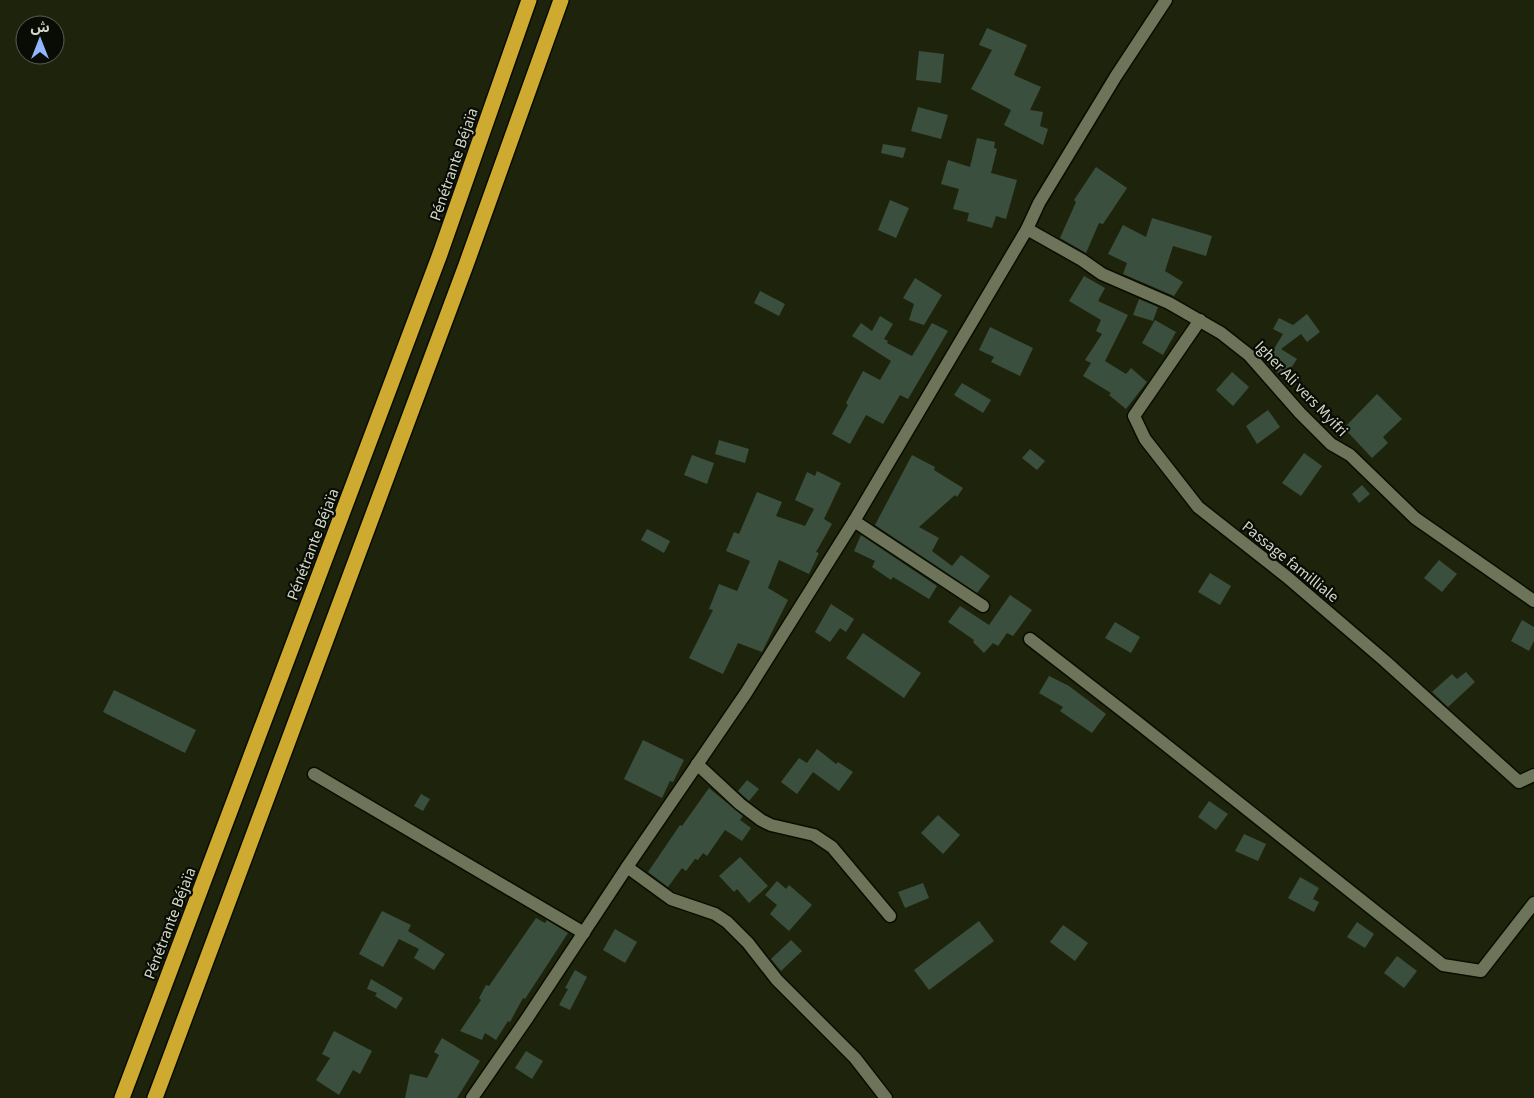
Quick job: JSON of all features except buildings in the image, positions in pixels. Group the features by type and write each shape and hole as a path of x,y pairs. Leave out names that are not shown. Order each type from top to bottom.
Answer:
{"highway":[{"name":"Pénétrante Béjaïa","path":"122,1098 440,254 529,0"},
{"path":"155,1098 466,265 561,0"}],"street":[{"path":"472,1098 746,693 854,521 1116,76 1166,0"},
{"name":"Igher Ali vers Myifri","path":"1027,229 1082,260 1102,274 1169,302 1221,333 1249,355 1300,413 1331,444 1350,456 1415,518 1534,601"},
{"name":"Passage familliale","path":"1200,320 1134,416 1145,439 1198,507 1287,577 1385,661 1519,782 1534,775"},
{"path":"854,521 983,606"},
{"path":"1030,639 1443,965 1481,971 1534,903"},
{"path":"698,764 740,804 760,820 772,826 814,836 832,847 890,916"},
{"path":"314,774 584,933"},
{"path":"627,867 671,899 715,914 727,922 748,944 777,980 855,1058 886,1098"}]}
